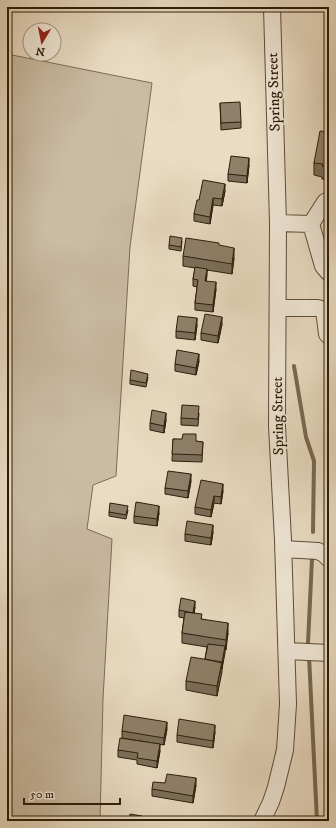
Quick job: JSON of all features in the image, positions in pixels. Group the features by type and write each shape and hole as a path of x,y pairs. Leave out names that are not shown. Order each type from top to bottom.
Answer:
{"street":[{"name":"Spring Street","path":"262,821 276,787 285,750 288,704 277,426 278,223 272,7"},
{"path":"329,200 325,202 311,224 323,266 329,272"},
{"path":"278,223 311,224"},
{"path":"278,308 318,308 324,310 327,334 329,336"},
{"path":"283,549 318,551 329,559"},
{"path":"287,651 329,653"}],"shaded area":[{"path":"7,54 22,57 22,62 47,62 152,83 130,247 116,476 93,485 87,529 112,539 103,699 100,821 7,821"}],"building":[{"path":"240,102 241,122 221,123 220,103"},
{"path":"320,131 329,132 329,168 322,166 323,164 314,163"},
{"path":"231,156 249,158 247,176 228,174"},
{"path":"203,180 225,184 222,199 213,198 210,217 194,214 197,200 199,200"},
{"path":"170,236 182,238 181,247 169,245"},
{"path":"186,238 219,243 219,245 234,248 232,264 183,256"},
{"path":"195,267 207,269 205,281 216,282 213,305 195,303 198,280 193,279"},
{"path":"205,314 222,317 218,336 201,333"},
{"path":"178,316 197,318 195,333 176,331"},
{"path":"177,350 199,354 196,368 175,364"},
{"path":"131,370 148,374 146,383 130,380"},
{"path":"182,405 199,406 198,419 181,418"},
{"path":"152,410 166,413 164,426 150,423"},
{"path":"183,434 196,434 196,441 203,442 202,455 172,454 173,439 182,439"},
{"path":"168,471 191,474 188,491 165,488"},
{"path":"201,480 223,484 221,497 214,496 211,510 195,507"},
{"path":"136,502 159,506 157,519 134,516"},
{"path":"110,503 128,506 126,515 109,512"},
{"path":"187,521 213,525 211,538 185,534"},
{"path":"181,598 195,601 193,613 179,610"},
{"path":"185,612 202,614 201,619 228,623 226,640 182,633"},
{"path":"208,644 225,646 222,663 205,659"},
{"path":"191,657 222,662 217,686 186,681"},
{"path":"124,715 167,722 164,738 122,731"},
{"path":"179,719 215,725 213,741 177,735"},
{"path":"120,738 160,744 157,761 137,758 138,753 118,750"},
{"path":"167,774 196,778 193,796 152,789 153,782 165,783"},
{"path":"130,814 142,816 142,821 129,821"}],"waterway":[{"path":"294,366 306,437 314,461 313,532"},
{"path":"308,643 312,559"},
{"path":"309,656 317,821"}]}
